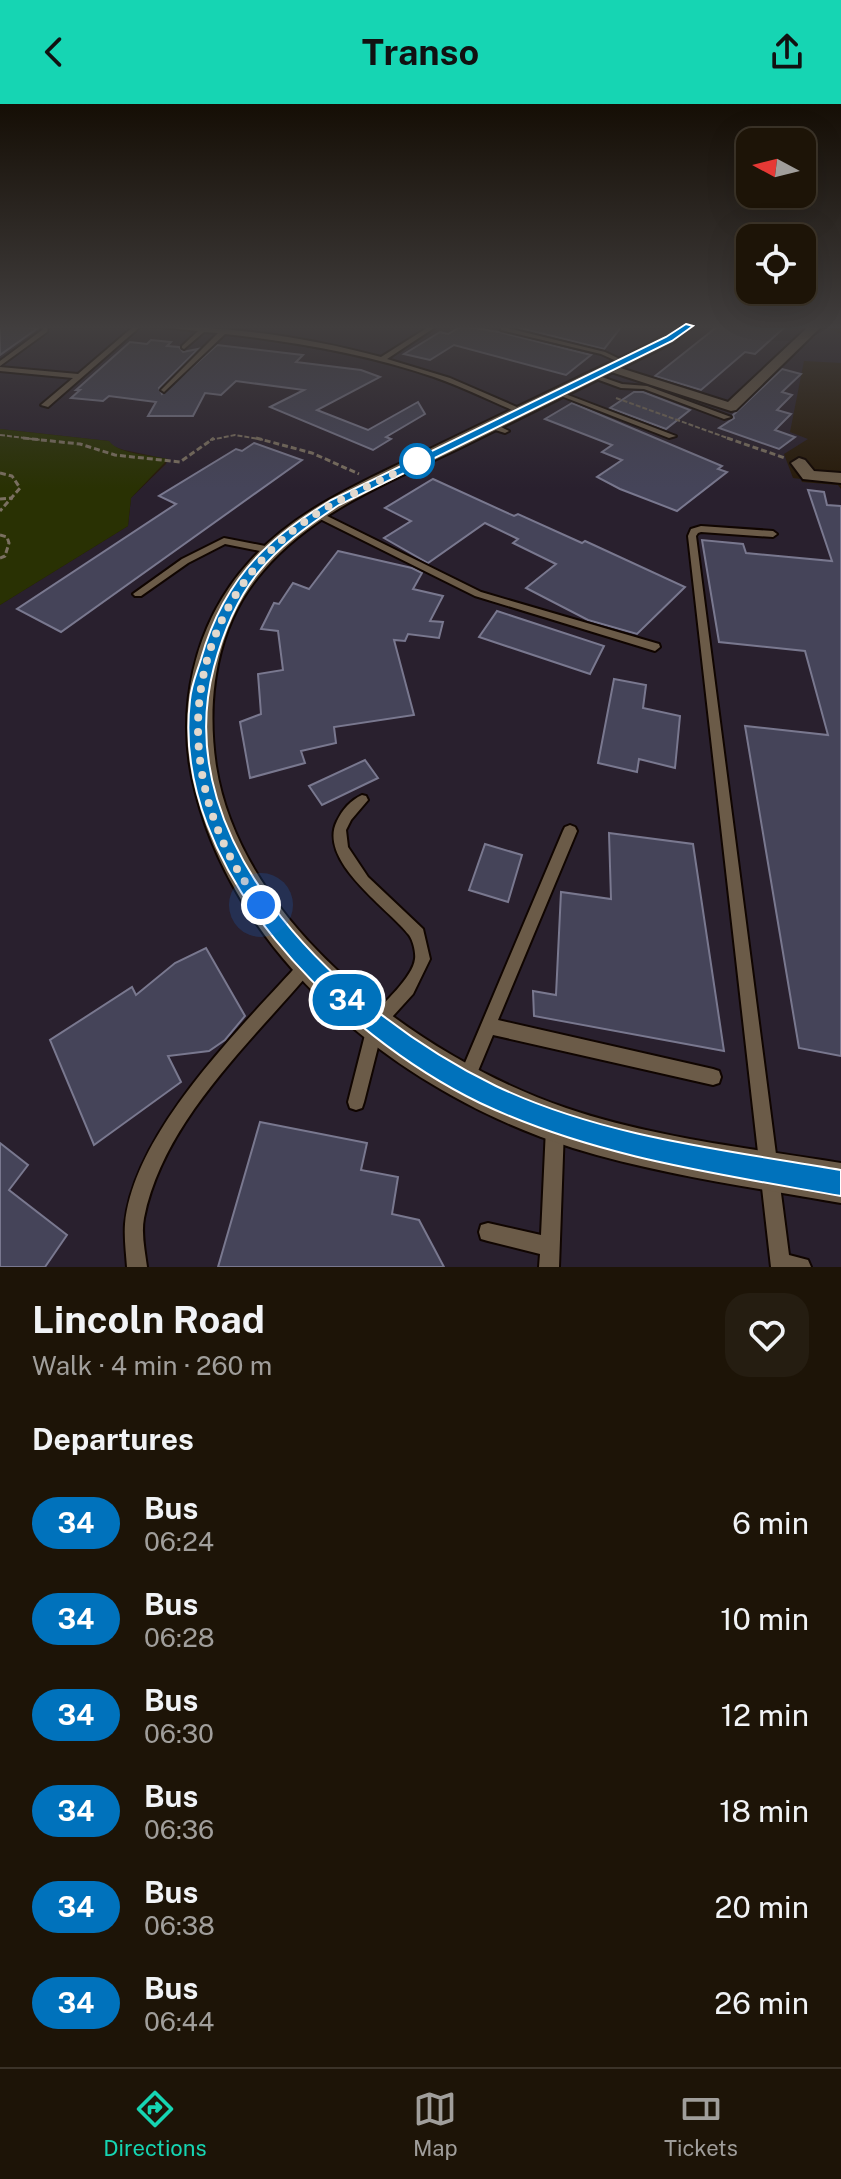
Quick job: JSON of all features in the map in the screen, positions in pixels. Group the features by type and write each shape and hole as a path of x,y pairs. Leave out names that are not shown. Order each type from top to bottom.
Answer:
{"street":[{"path":"586,380 509,422 372,483 317,514 270,550 244,581 218,627 198,699 198,750 210,806 233,863 274,926 337,991 406,1046 466,1081 555,1123 649,1149 841,1183"},
{"path":"607,380 731,407 759,380"},
{"path":"799,463 809,476 841,478"}],"lane":[{"path":"45,405 74,380"},
{"path":"164,390 174,380"},
{"path":"445,380 509,422"},
{"path":"596,380 672,436"},
{"path":"603,380 621,386 645,387 727,417"},
{"path":"317,514 478,594 655,647"},
{"path":"773,534 701,529 694,531 692,536 781,1265 801,1267"},
{"path":"138,594 185,561 224,541 270,550"},
{"path":"356,1102 376,1023 408,989 423,959 418,934 363,881 342,849 339,830 346,816 362,800"},
{"path":"466,1081 570,831"},
{"path":"137,1267 134,1220 145,1178 163,1140 183,1111 309,963"},
{"path":"488,1026 713,1077"},
{"path":"549,1267 555,1123"},
{"path":"488,1232 550,1247"}],"path":[{"path":"600,380 799,463"},
{"path":"0,435 80,444 115,455 180,462 209,440 222,435 237,435 262,439 346,466 372,483"},
{"path":"0,473 12,476 20,488 0,511"},
{"path":"0,499 13,498"},
{"path":"0,535 7,537 9,543 5,556 0,558"}],"shaded area":[{"path":"0,380 800,380 790,432 808,439 784,454 793,478 802,482 838,485 841,489 841,1267 0,1267 0,605 128,526 131,498 166,464 167,459 124,450 112,446 109,441 0,429"}],"green space":[{"path":"0,429 109,441 128,452 168,459 131,498 128,526 0,605"}],"building":[{"path":"87,380 167,380 159,388 162,394 177,380 374,380 317,410 368,430 418,402 425,414 386,437 391,439 373,450 270,407 304,390 236,381 221,395 205,393 193,416 148,416 156,402 109,396 103,401 71,398 80,390 76,390"},
{"path":"669,380 712,380 701,390"},
{"path":"770,380 794,380 782,392 792,395 777,410 791,414 775,430 795,437 779,449 719,428 734,418 733,415"},
{"path":"634,392 643,392 690,410 666,429 610,408"},
{"path":"572,403 722,466 718,469 727,472 677,511 620,489 597,477 622,460 602,452 612,445 545,419"},
{"path":"254,443 302,460 61,632 17,609 176,504 159,496 236,449 242,451"},
{"path":"433,479 514,516 518,514 582,543 585,541 685,587 637,634 588,620 526,588 556,564 513,543 518,539 485,523 428,563 384,538 411,521 385,508"},
{"path":"808,490 824,492 827,505 841,506 841,1056 799,1048 745,726 828,735 805,651 719,642 702,540 743,544 746,553 832,561"},
{"path":"338,551 412,568 422,573 413,589 443,596 430,621 443,622 439,638 408,634 405,641 394,640 414,715 334,727 336,743 301,751 305,763 250,778 240,722 261,714 258,674 283,670 278,631 261,629 274,603 279,604 293,583 309,589"},
{"path":"497,611 604,646 590,674 479,637"},
{"path":"614,679 646,685 643,708 680,716 675,768 639,759 637,772 598,763"},
{"path":"365,760 378,778 322,805 309,786"},
{"path":"609,833 693,844 724,1051 534,1016 533,991 556,995 561,892 611,899"},
{"path":"485,844 522,855 508,902 469,890"},
{"path":"206,948 245,1016 225,1040 209,1051 168,1056 181,1082 94,1145 50,1040 132,987 136,995 175,963"},
{"path":"260,1122 367,1143 361,1170 398,1177 392,1214 419,1220 444,1267 218,1267"},
{"path":"0,1143 28,1165 9,1190 67,1235 45,1267 0,1267"}],"bus line":[{"name":"34","path":"585,380 335,502 270,550 244,581 222,616 209,651 198,699 198,750 210,806 233,863 274,926 337,991 406,1046 486,1093 555,1123 649,1149 841,1183"}],"route":[{"path":"261,905 233,863 210,806 198,750 198,699 209,651 222,616 244,581 270,550 335,502 417,461"}]}
